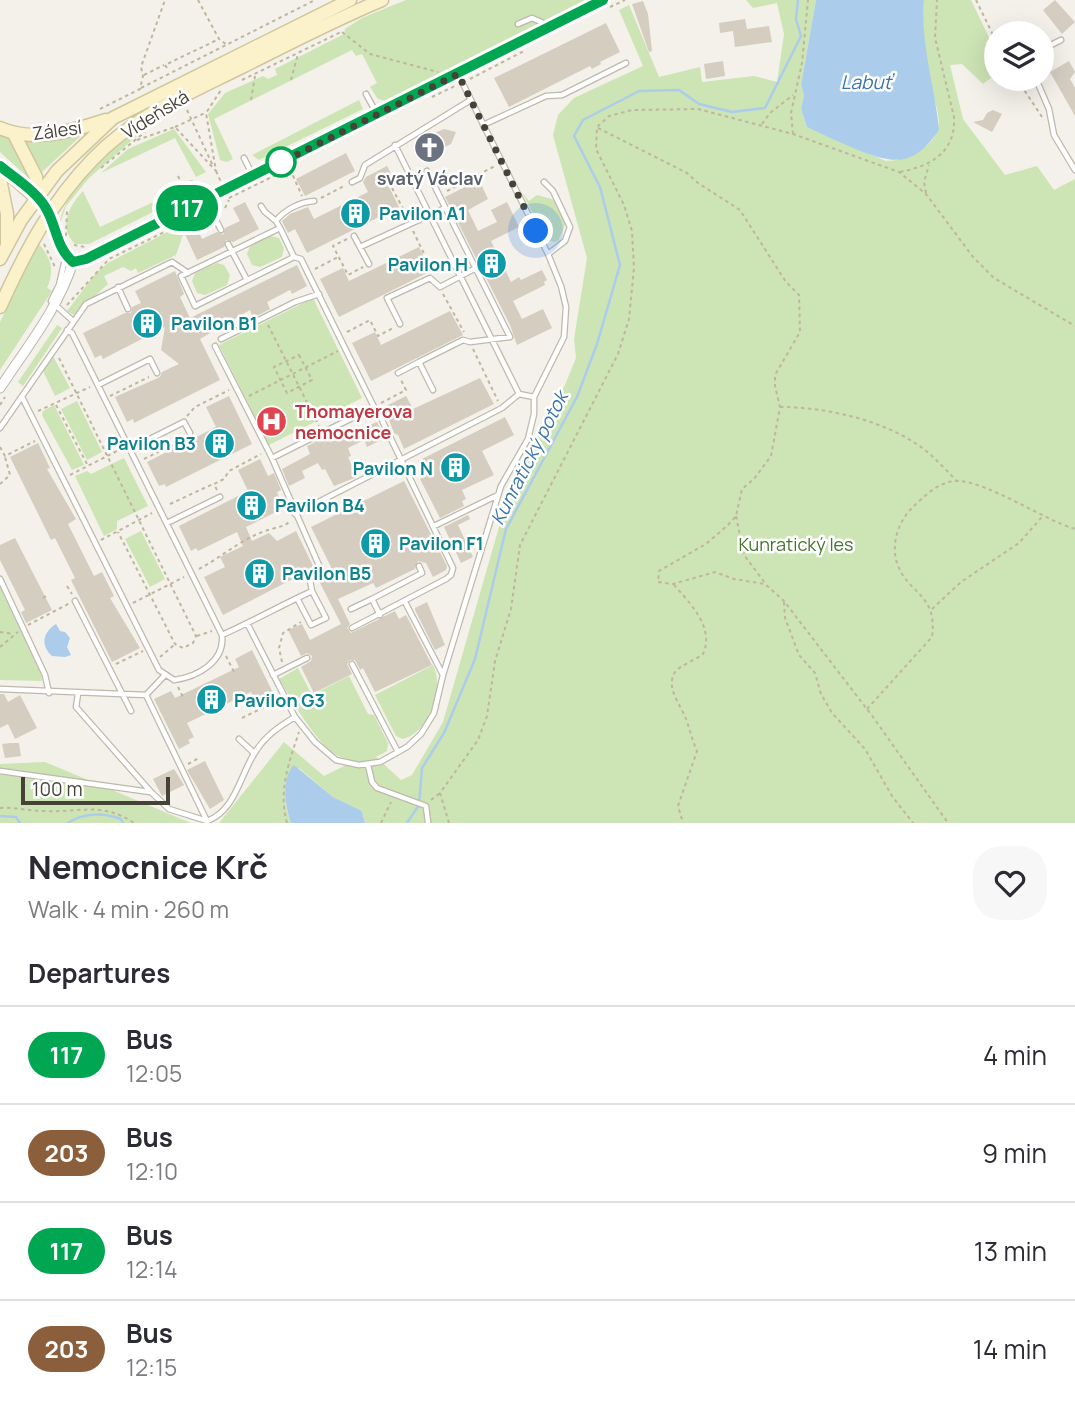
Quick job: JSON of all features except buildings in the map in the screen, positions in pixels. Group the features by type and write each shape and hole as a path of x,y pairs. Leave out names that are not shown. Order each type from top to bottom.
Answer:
{"main road":[{"name":"Vídeňská","path":"0,259 7,244 57,171 113,118 350,0"},
{"name":"Vídeňská","path":"0,307 21,258 48,213 94,157 121,133 150,114 382,0"},
{"name":"Zálesí","path":"0,128 14,134 70,132 113,118"},
{"path":"14,134 36,177 38,198"},
{"path":"0,166 38,198 48,213"},
{"path":"0,179 6,208 7,244"}],"street":[{"path":"69,258 86,259 603,0"},
{"path":"0,388 64,289 69,258 56,239 48,213"}],"lane":[{"path":"518,24 532,18 551,27"},
{"path":"1054,44 1061,40"},
{"path":"483,125 546,96 562,94 626,64"},
{"path":"247,623 295,717 336,761 368,765 398,752 421,734 434,713 443,675 499,494 528,439 534,414 534,397 564,337 566,307 548,254 483,125 453,76"},
{"path":"1041,91 1049,109 1054,135 1075,170"},
{"path":"366,94 377,114"},
{"path":"352,182 360,178 365,165 469,101"},
{"path":"395,145 519,394"},
{"path":"244,158 253,176"},
{"path":"397,373 463,340 470,342 510,337 427,172"},
{"path":"544,182 553,191 570,226 565,241 548,254"},
{"path":"191,184 221,230"},
{"path":"276,221 281,214 305,202 314,201"},
{"path":"261,206 264,212 276,221 294,257"},
{"path":"360,247 429,213 445,208"},
{"path":"272,458 374,407 301,259 294,257 195,306 181,276 280,228"},
{"path":"354,236 369,264"},
{"path":"228,244 247,280"},
{"path":"0,428 86,304 172,262 188,273"},
{"path":"400,324 387,298 430,278 440,287 476,268"},
{"path":"118,287 128,309"},
{"path":"221,340 318,294"},
{"path":"54,307 73,321"},
{"path":"22,397 154,662 165,675 174,680 189,678 205,671 221,648 222,635 72,333 67,330"},
{"path":"215,346 272,458 321,570 309,575 312,591 326,618 311,625 297,598"},
{"path":"98,385 150,359 157,373"},
{"path":"419,362 433,390"},
{"path":"519,394 534,397"},
{"path":"295,514 502,408 519,394"},
{"path":"352,628 451,575 451,561 381,418"},
{"path":"130,449 184,422 190,433"},
{"path":"434,526 499,494"},
{"path":"167,523 220,497"},
{"path":"351,609 422,573 419,566"},
{"path":"0,579 45,675 49,693"},
{"path":"222,635 312,591"},
{"path":"372,599 380,615"},
{"path":"75,601 131,711"},
{"path":"405,602 443,675"},
{"path":"273,675 307,658"},
{"path":"352,664 398,752"},
{"path":"0,689 146,695 165,675"},
{"path":"78,694 76,706 151,792 169,809 207,821"},
{"path":"146,695 207,821"},
{"path":"207,821 226,808 254,753 275,729 295,717"},
{"path":"239,739 254,753"},
{"path":"368,765 372,782 377,788 426,806 428,823"},
{"path":"0,771 151,792"}],"path":[{"path":"140,89 144,76 141,67 165,0"},
{"path":"198,0 219,39 227,45"},
{"path":"93,113 315,0"},
{"path":"793,134 791,113 802,63 808,0"},
{"path":"926,194 924,182 929,164 951,140 955,125 936,38 937,0"},
{"path":"976,0 986,21"},
{"path":"260,72 340,32 370,54 453,76"},
{"path":"144,76 219,39"},
{"path":"290,80 298,53"},
{"path":"251,100 254,75"},
{"path":"133,141 206,113 222,93 221,90"},
{"path":"1025,91 1054,135"},
{"path":"762,124 769,113 794,95"},
{"path":"426,806 440,793 478,740 487,716 495,661 512,609 520,545 618,354 629,319 634,268 632,231 624,205 596,149 597,127 609,116 632,110 669,107 698,109 762,124 899,172 926,194 973,257 994,278 1075,326"},
{"path":"180,110 188,108 221,183"},
{"path":"206,113 216,171"},
{"path":"99,170 152,126"},
{"path":"175,127 216,171"},
{"path":"597,127 631,142 687,173 740,210 786,282 796,289 800,301 800,332 775,375 780,407 774,449 763,469 741,489 736,516 744,555 765,584 784,601 867,710 948,823"},
{"path":"439,195 502,162"},
{"path":"899,172 929,164"},
{"path":"289,168 305,202"},
{"path":"178,176 188,197 181,200"},
{"path":"314,201 352,182"},
{"path":"392,188 502,408"},
{"path":"225,208 229,199"},
{"path":"66,235 65,215 69,204"},
{"path":"74,295 109,259 191,219 200,220 205,231 212,227 215,233"},
{"path":"354,236 333,246 348,275 369,264"},
{"path":"43,243 50,252 55,267"},
{"path":"73,245 90,247"},
{"path":"311,272 339,257"},
{"path":"265,317 322,434"},
{"path":"342,334 370,320 378,335 400,324"},
{"path":"54,348 196,636 193,643 183,648 175,644 118,531"},
{"path":"241,398 345,348"},
{"path":"299,355 312,380 287,393 274,367 286,361 299,355"},
{"path":"105,399 157,373"},
{"path":"378,405 406,390 397,373"},
{"path":"31,415 98,385"},
{"path":"56,403 88,466"},
{"path":"780,407 798,407 846,416 883,427 916,443 956,481 981,488 1075,530"},
{"path":"137,463 190,433"},
{"path":"5,456 42,437"},
{"path":"0,447 10,475 0,484"},
{"path":"63,479 122,449"},
{"path":"170,504 224,479 229,471 261,454"},
{"path":"867,710 932,637 934,623 931,610 901,573 894,553 895,540 904,516 941,485 956,481"},
{"path":"214,484 220,497"},
{"path":"94,543 153,513"},
{"path":"126,607 192,573 242,542 289,524 295,514"},
{"path":"736,516 706,544 659,571 658,582 673,584 715,572 734,579 765,584"},
{"path":"931,610 961,582 1018,543 1043,516"},
{"path":"673,584 694,608 706,639 703,654 677,669 672,679 673,693 687,720 688,733 697,751 678,806 683,823"},
{"path":"0,648 23,628 75,601 68,586"},
{"path":"784,601 785,618 799,655 815,673 821,694 832,713 865,749 892,796 913,823"},
{"path":"285,669 279,648 284,632 308,618"},
{"path":"196,636 219,629"},
{"path":"0,632 14,635"},
{"path":"154,662 175,644"},
{"path":"109,668 147,648"},
{"path":"221,648 234,674"},
{"path":"174,680 184,699"},
{"path":"242,718 284,698"},
{"path":"287,823 283,811 285,775 302,725"},
{"path":"181,767 200,758"},
{"path":"440,793 449,823"},
{"path":"381,823 394,795"},
{"path":"0,808 44,811 103,809 122,815 134,823"}],"green space":[{"path":"406,0 587,0 406,91 408,99 404,92 387,101 378,99 370,87 377,83 362,54 356,56 352,50 214,119 233,159 227,162 220,160 208,114 225,93 263,76 268,79 277,75 275,69 344,34 345,29 362,18"},
{"name":"Kunratický les","path":"746,0 816,0 801,85 804,95 801,109 807,127 886,161 907,157 921,150 932,140 938,127 938,114 929,81 925,51 924,0 971,0 984,27 984,83 962,64 950,65 963,119 1005,175 1037,166 1054,190 1075,179 1075,823 365,823 362,811 333,797 299,768 286,794 286,807 291,823 219,823 284,742 324,776 354,761 338,756 330,750 305,721 290,698 279,679 298,668 312,695 349,676 368,714 374,715 388,743 387,751 376,757 401,780 412,775 443,722 499,527 538,433 565,385 576,358 574,339 587,258 553,135 558,115 574,98 643,66 619,10 629,5 659,77 700,67 702,82 754,76 777,82 784,34 777,3 753,8"},
{"path":"359,100 363,109 259,160 252,155"},
{"path":"154,121 89,178 66,206 60,224 64,210 71,195 96,164 126,138"},
{"path":"174,129 206,172 196,177 175,138 101,173 128,149"},
{"path":"0,134 10,138 35,184 0,152"},
{"path":"83,134 42,172 25,142 53,141"},
{"path":"181,189 183,193 179,199 89,244 75,244 67,231 67,217 73,203 83,191 100,227"},
{"path":"522,192 529,201 537,195 555,200 566,223 558,241 553,242 545,237"},
{"path":"175,228 184,232 176,255 138,273 136,268 131,271 123,267 104,276 108,284 74,315 67,311 96,273 108,263"},
{"path":"271,236 279,238 284,248 282,257 260,267 252,265 247,254 250,246"},
{"path":"38,243 50,264 51,275 47,288 52,291 0,370 0,322"},
{"path":"217,263 224,265 230,275 227,285 205,295 197,293 192,281 195,273"},
{"path":"313,298 362,398 269,445 219,345"},
{"path":"57,325 62,328 23,386 18,382"},
{"path":"53,356 70,388 55,396 43,371"},
{"path":"77,401 102,452 87,460 61,409"},
{"path":"54,405 84,465 72,470 42,415 43,411"},
{"path":"124,458 148,506 117,521 117,529 104,536 75,476 87,471 91,474"},
{"path":"141,531 165,579 150,587 125,539"},
{"path":"0,587 41,674 42,681 0,680"},
{"path":"433,665 436,674 436,697 427,719 412,735 403,739 396,736 375,695"},
{"path":"45,762 191,823 0,823 0,764"}],"water":[{"name":"Labuť","path":"816,0 924,0 924,33 939,130 930,142 912,156 894,160 883,158 807,127 801,109 804,95 801,85"},
{"path":"56,624 60,631 70,638 67,647 71,655 52,656 48,652 46,635"},
{"path":"294,765 333,797 362,811 365,823 291,823 287,809 286,785"}],"waterway":[{"name":"Kunratický potok","path":"407,823 419,805 422,768 444,733 475,659 506,529 577,397 597,344 620,265 600,187 574,136 583,120 639,91 679,90 699,104 732,112 765,108 801,36 796,19 798,0"},
{"name":"Kunratický potok","path":"68,823 94,815 114,817 121,819 123,823"},
{"name":"Kunratický potok","path":"0,816 16,817 20,823"}],"bus line":[{"name":"117","path":"0,166 38,198 48,213 56,239 69,259 73,262 86,259 603,0"}],"place":[{"name":"svatý Václav","path":"430,147"},
{"name":"Pavilon A1","path":"356,213"},
{"name":"Pavilon H","path":"491,264"},
{"name":"Pavilon B1","path":"148,323"},
{"name":"Thomayerova nemocnice","path":"272,421"},
{"name":"Pavilon B3","path":"219,443"},
{"name":"Pavilon N","path":"456,468"},
{"name":"Pavilon B4","path":"252,505"},
{"name":"Pavilon F1","path":"376,543"},
{"name":"Pavilon B5","path":"259,573"},
{"name":"Pavilon G3","path":"211,700"}],"route":[{"path":"281,162 278,164 458,74 469,101 536,231"}]}
